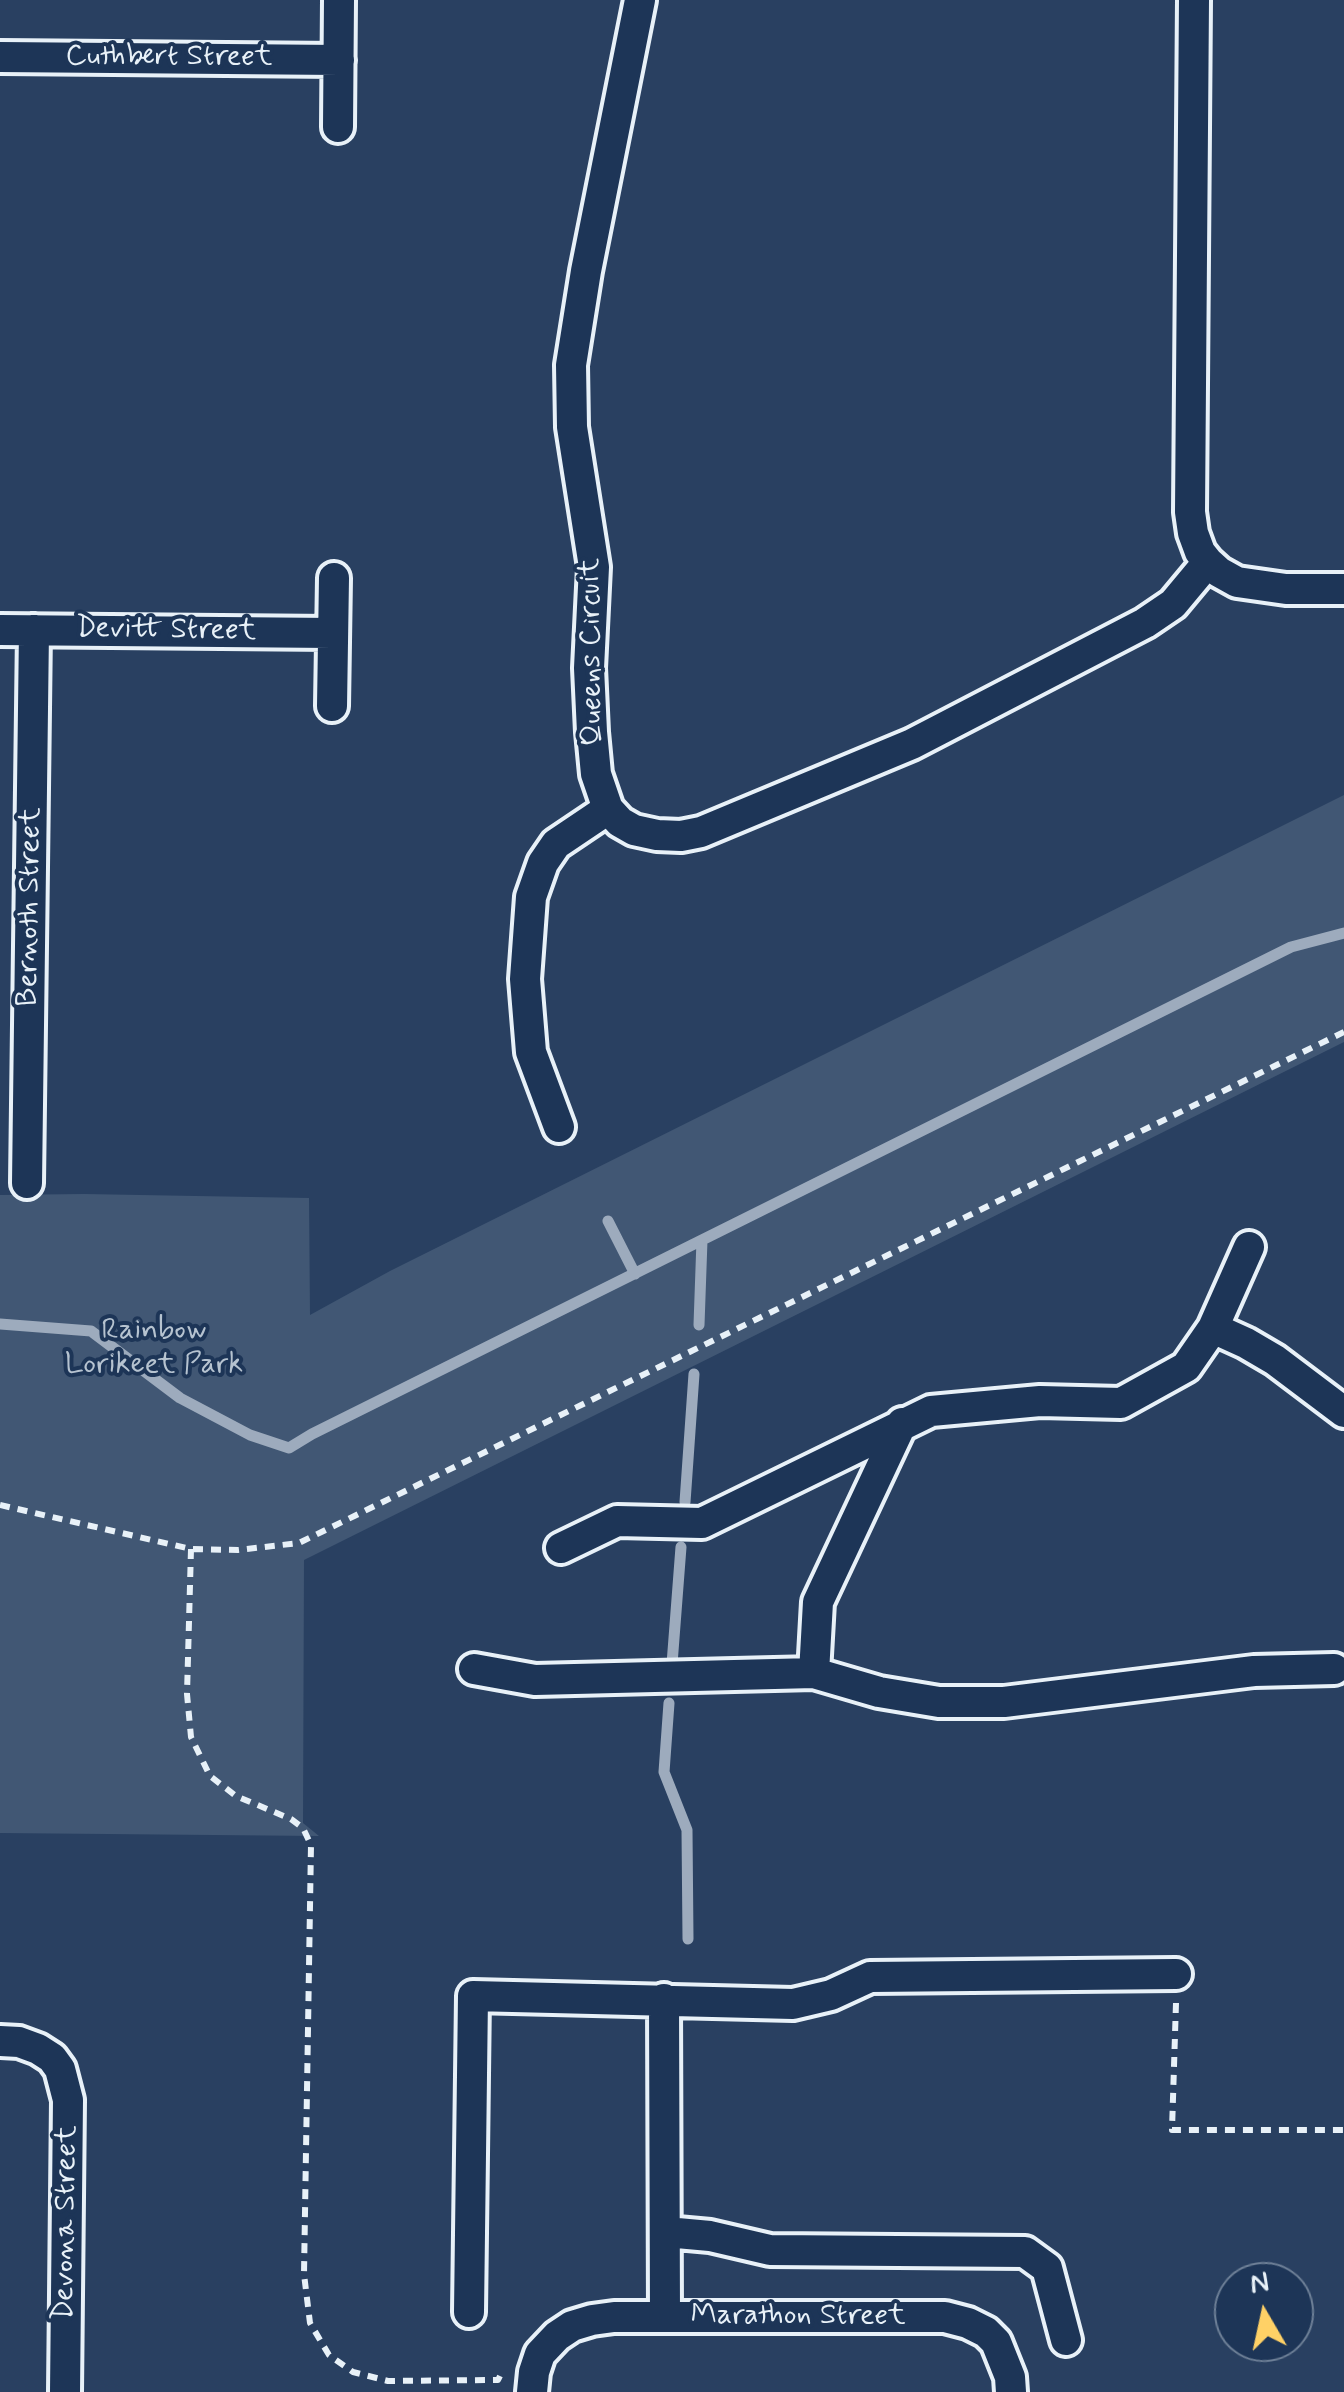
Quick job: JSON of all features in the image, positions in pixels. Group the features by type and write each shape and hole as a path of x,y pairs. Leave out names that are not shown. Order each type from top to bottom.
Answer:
{"street":[{"path":"338,127 339,0"},
{"name":"Queens Circuit","path":"608,809 596,774 592,732 589,668 594,566 572,427 572,365 586,271 640,0"},
{"path":"1194,0 1192,533 1208,562 1237,582 1344,589"},
{"name":"Cuthbert Street","path":"0,57 339,60"},
{"path":"559,1127 531,1052 525,980 531,897 543,863 556,844 608,809 634,830 657,836 701,832 912,744 1145,623 1173,604 1208,562"},
{"path":"332,706 334,578"},
{"name":"Devitt Street","path":"0,630 332,633"},
{"name":"Bernoth Street","path":"27,1183 34,630"},
{"path":"561,1548 617,1522 702,1522 931,1411 1040,1401 1121,1403 1186,1367 1212,1328 1249,1247"},
{"path":"1212,1328 1275,1360 1344,1412"},
{"path":"814,1673 818,1602 902,1423"},
{"path":"474,1669 535,1680 814,1673 879,1692 939,1702 1004,1702 1254,1670 1334,1669"},
{"path":"469,2312 472,1996 794,2004 831,1995 870,1977 1176,1974"},
{"path":"664,1999 665,2317"},
{"name":"Devona Street","path":"0,2041 38,2048 52,2058 65,2084 69,2118 64,2392"},
{"path":"666,2232 710,2236 770,2250 1025,2252 1047,2268 1066,2340"},
{"name":"Marathon Street","path":"532,2392 534,2372 548,2344 572,2326 614,2316 944,2317 968,2323 996,2342 1010,2377 1011,2392"}],"path":[{"path":"0,1505 191,1549 238,1550 299,1543 1344,1032"},
{"path":"191,1549 188,1694 192,1736 210,1776 236,1796 303,1828 311,1845 304,2274 310,2323 329,2355 353,2372 388,2381 498,2380 506,2366"},
{"path":"1176,1974 1172,2130 1344,2130"}],"green space":[{"name":"Rainbow Lorikeet Park","path":"1344,795 1344,1042 304,1560 303,1823 319,1836 0,1833 0,1195 309,1198 310,1315 390,1271"}],"waterway":[{"path":"0,1324 91,1331 180,1398 250,1435 289,1448 1291,947 1344,933"},
{"path":"608,1221 635,1274"},
{"path":"699,1325 702,1240"},
{"path":"685,1502 694,1374"},
{"path":"672,1664 681,1547"},
{"path":"669,1703 664,1772 687,1830 688,1939"}]}
